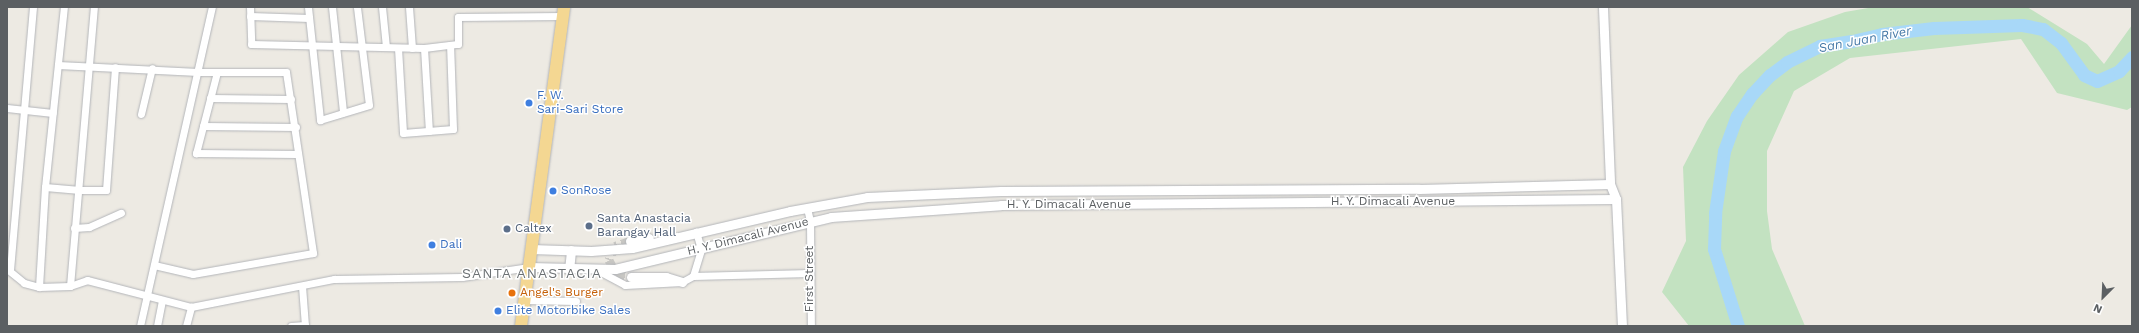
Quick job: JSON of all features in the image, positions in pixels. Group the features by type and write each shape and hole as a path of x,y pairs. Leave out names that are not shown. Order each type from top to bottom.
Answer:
{"highway":[{"path":"521,326 563,12"}],"street":[{"path":"33,7 8,270 24,283 39,287 70,286 88,280 191,307 334,279 462,276 529,267"},
{"path":"39,287 45,187 64,7"},
{"path":"70,286 77,190 94,7"},
{"path":"140,326 212,7"},
{"path":"250,7 251,44 398,48 424,48 458,44 458,17 563,12"},
{"path":"308,7 320,120 369,105 357,7"},
{"path":"332,7 343,112"},
{"path":"382,7 386,47"},
{"path":"409,7 412,48"},
{"path":"1603,7 1610,184 1616,199 1622,326"},
{"path":"250,16 309,18"},
{"path":"398,48 403,133 453,129 450,45"},
{"path":"424,48 429,131"},
{"path":"58,65 152,68 198,72 286,72 296,127 297,154 313,253 193,274 154,265"},
{"path":"45,187 77,190 106,190 115,67"},
{"path":"141,114 152,68"},
{"path":"217,72 196,153 297,154"},
{"path":"210,98 291,99"},
{"path":"7,108 53,113"},
{"path":"203,126 296,127"},
{"name":"H. Y. Dimacali Avenue","path":"532,249 571,250 632,248 696,232 807,208 868,197 1001,191 1411,189 1610,184"},
{"path":"1001,191 1001,205"},
{"name":"H. Y. Dimacali Avenue","path":"529,267 569,270 615,269 810,221 870,214 1001,205 1616,199"},
{"name":"First Street","path":"807,208 810,221 811,326"},
{"path":"74,228 89,227 121,213"},
{"path":"693,276 701,248 696,232"},
{"path":"630,241 676,237"},
{"path":"569,270 571,250"},
{"path":"595,269 625,285 682,282 693,276 810,273"},
{"path":"631,278 666,277 682,282"},
{"path":"291,326 305,325 302,286"},
{"path":"157,326 162,300"},
{"path":"524,300 576,301"},
{"path":"186,326 191,307"}],"green space":[{"path":"1874,7 2027,7 2087,44 2104,64 2132,25 2132,107 2127,110 2057,93 2021,39 1850,58 1794,91 1767,151 1767,211 1772,249 1805,326 1689,326 1662,292 1686,241 1683,167 1707,121 1739,75 1788,32 1845,12"}],"waterway":[{"name":"San Juan River","path":"1738,326 1714,249 1715,213 1724,151 1737,116 1752,94 1770,75 1787,62 1820,46 1882,34 1934,28 2022,25 2043,29 2061,43 2084,75 2097,81 2119,71 2132,57"}],"tunnel":[{"path":"630,241 615,246 609,260 616,274 631,277"}],"place":[{"name":"F. W. Sari-Sari Store","path":"529,103"},
{"name":"SonRose","path":"553,191"},
{"name":"Santa Anastacia Barangay Hall","path":"589,226"},
{"name":"Caltex","path":"507,229"},
{"name":"Dali","path":"432,245"},
{"name":"Angel's Burger","path":"512,293"},
{"name":"Elite Motorbike Sales","path":"498,311"}],"district":[{"name":"SANTA ANASTACIA","path":"532,273"}]}
